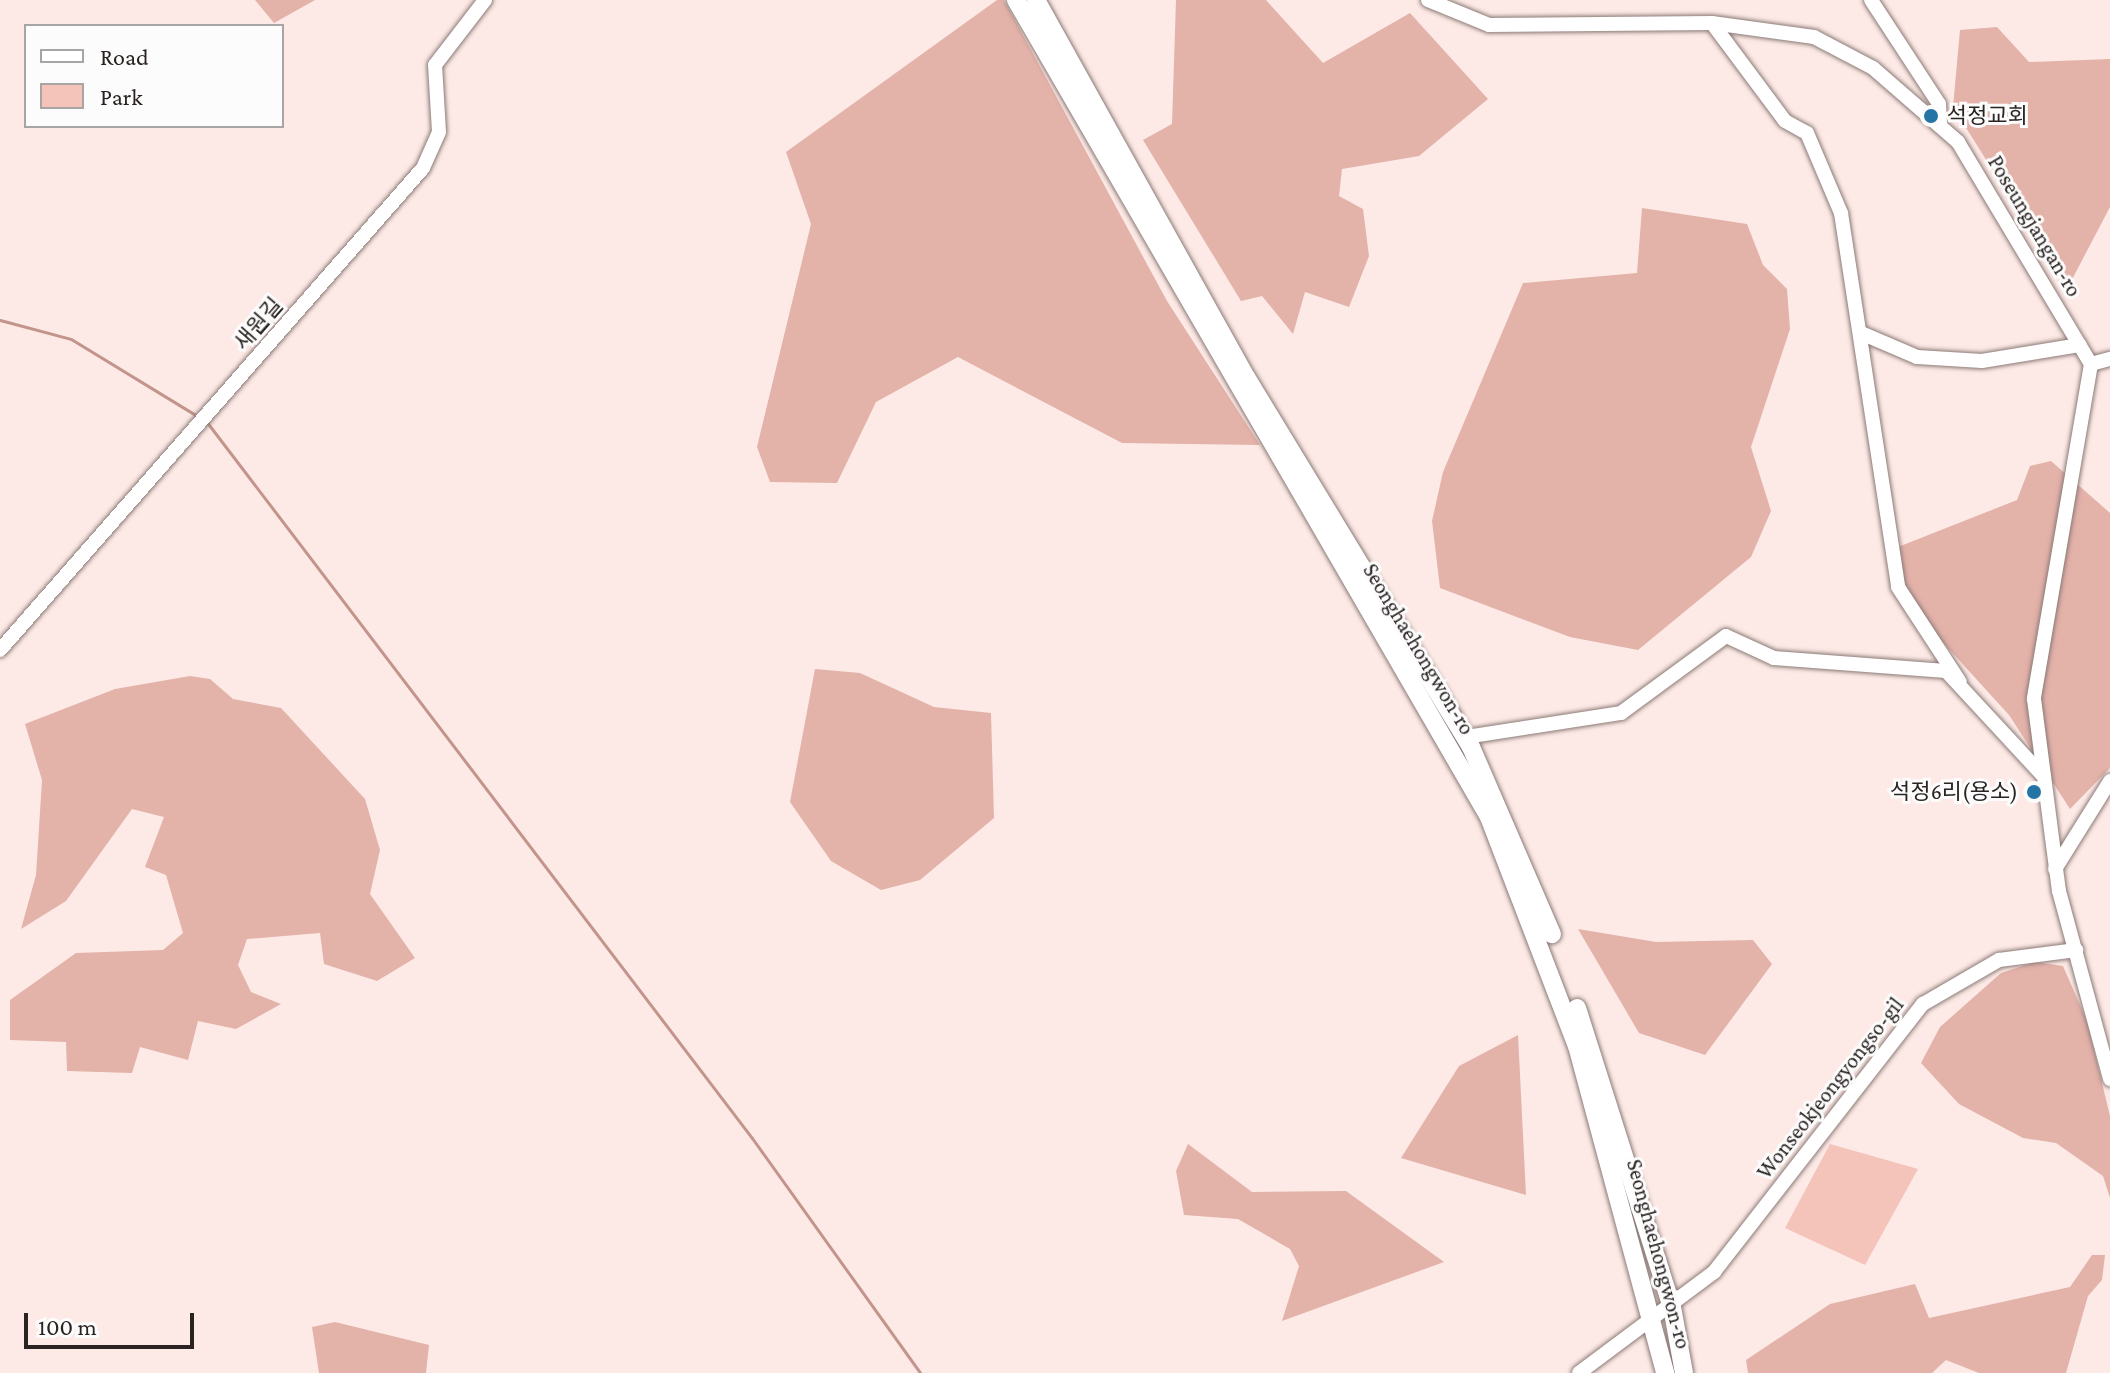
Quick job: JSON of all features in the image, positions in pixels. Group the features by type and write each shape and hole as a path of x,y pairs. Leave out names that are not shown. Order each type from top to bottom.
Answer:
{"main road":[{"name":"Seonghaehongwon-ro","path":"1016,0 1489,817 1577,1046 1654,1316 1665,1373"},
{"name":"Seonghaehongwon-ro","path":"1036,0 1246,377 1471,747 1546,918 1672,1307 1684,1373"}],"street":[{"name":"새원길","path":"0,650 423,168 439,132 435,65 485,0"},
{"name":"Poseungjangan-ro","path":"1428,0 1466,19 1514,27 1589,19 1712,23 1814,37 1873,68 1958,142 2091,364"},
{"path":"1871,0 1939,104 1940,126"},
{"path":"1712,23 1785,121 1815,146 1841,213 1861,333 1861,378 1898,587 1960,682 2044,777"},
{"path":"1861,333 1917,357 1982,361 2036,358 2080,345"},
{"path":"2109,362 2091,364 2036,659 2044,777 2055,869 2110,1079"},
{"path":"1472,736 1621,713 1726,636 1774,658 1946,671 1960,682"},
{"path":"2055,869 2110,781"},
{"name":"Wonseokjeongyongso-gil","path":"1579,1373 1654,1316 1672,1307 1714,1272 1923,1004 1999,960 2076,950"}],"green space":[{"path":"1830,1144 1918,1169 1865,1265 1785,1228"}],"shaded area":[{"path":"255,0 315,0 274,23"},
{"path":"997,0 1004,0 1167,301 1260,445 1122,443 958,357 876,402 837,483 770,482 757,447 811,224 786,152"},
{"path":"1176,0 1266,0 1323,63 1410,13 1488,99 1419,156 1342,169 1339,196 1363,209 1369,256 1349,307 1305,292 1293,334 1262,296 1241,301 1143,140 1172,124"},
{"path":"1997,27 2029,62 2110,59 2110,207 2067,289 1953,107 1960,30"},
{"path":"1642,208 1747,224 1763,265 1787,289 1790,329 1751,447 1771,511 1751,557 1638,650 1570,637 1440,588 1432,521 1443,472 1523,283 1637,273"},
{"path":"2051,461 2110,513 2110,768 2070,809 2009,715 1907,603 1898,547 2017,500 2030,466"},
{"path":"815,669 860,673 934,707 991,713 994,818 920,880 881,890 831,861 790,802"},
{"path":"190,676 210,679 233,699 281,708 365,799 380,850 370,894 415,958 377,981 324,964 320,933 247,939 238,965 251,992 281,1004 236,1029 198,1021 188,1060 140,1047 132,1073 67,1071 66,1042 10,1040 10,1000 76,953 163,950 183,933 166,875 145,867 164,817 132,809 66,901 21,929 36,875 42,780 25,724 115,689"},
{"path":"1578,929 1656,942 1753,940 1772,964 1705,1055 1639,1033"},
{"path":"2035,962 2063,966 2087,1021 2110,1116 2110,1198 2103,1176 2056,1143 2023,1138 1959,1104 1921,1063 1940,1027 2001,973"},
{"path":"1518,1035 1526,1195 1401,1158 1459,1066"},
{"path":"1188,1144 1252,1192 1346,1191 1444,1262 1282,1321 1299,1266 1290,1249 1238,1219 1184,1215 1176,1171"},
{"path":"2092,1255 2105,1255 2102,1280 2088,1296 2066,1373 1979,1373 1946,1360 1932,1373 1748,1373 1746,1360 1830,1304 1915,1284 1929,1318 2070,1287"},
{"path":"335,1322 429,1345 426,1373 319,1373 312,1327"}],"waterway":[{"path":"0,320 71,339 199,417"},
{"path":"206,421 752,1138 920,1373"}],"place":[{"name":"석정교회","path":"1931,116"},
{"name":"석정6리(용소)","path":"2034,792"}]}
